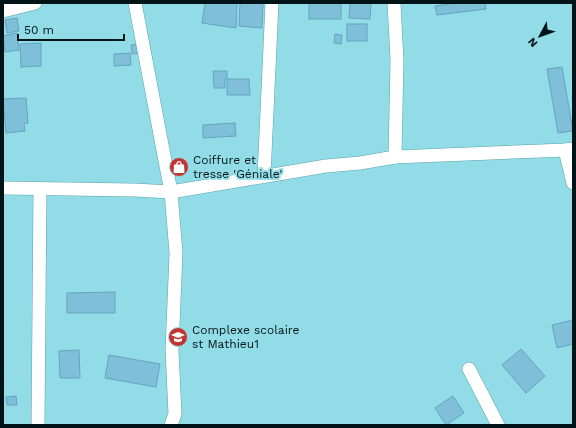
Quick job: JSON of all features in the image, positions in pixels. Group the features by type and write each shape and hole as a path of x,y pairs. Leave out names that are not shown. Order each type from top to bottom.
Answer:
{"street":[{"path":"3,11 35,3"},
{"path":"135,3 171,192 176,253 172,350 173,419 182,425"},
{"path":"264,176 272,3"},
{"path":"394,3 397,60 395,157"},
{"path":"3,188 171,192 326,166 360,163 395,157 569,150 573,183"},
{"path":"38,425 40,189"},
{"path":"469,369 498,425"}],"building":[{"path":"205,3 237,3 236,28 202,23"},
{"path":"240,3 263,3 262,28 239,26"},
{"path":"309,3 341,3 341,19 309,19"},
{"path":"350,3 371,3 370,19 349,18"},
{"path":"456,3 485,3 486,9 437,15 435,6"},
{"path":"17,18 19,31 7,33 5,20"},
{"path":"347,24 367,24 367,41 347,41"},
{"path":"17,33 19,50 5,52 3,36"},
{"path":"335,34 342,35 341,44 334,43"},
{"path":"41,43 41,66 21,67 20,44"},
{"path":"140,44 141,53 132,54 131,45"},
{"path":"130,53 131,65 114,66 114,54"},
{"path":"562,67 573,131 558,133 547,69"},
{"path":"213,71 227,71 225,88 214,88"},
{"path":"227,79 249,79 250,95 227,95"},
{"path":"26,98 28,123 24,124 25,131 6,133 3,99"},
{"path":"235,123 236,136 203,138 203,125"},
{"path":"115,292 115,313 67,313 67,293"},
{"path":"573,320 573,344 557,348 552,325"},
{"path":"521,349 545,376 526,393 502,365"},
{"path":"79,350 80,378 60,378 59,351"},
{"path":"109,355 160,364 156,387 105,378"},
{"path":"16,396 17,405 7,405 6,397"},
{"path":"453,396 464,413 446,425 435,408"}],"place":[{"name":"Coiffure et tresse 'Géniale'","path":"179,167"},
{"name":"Complexe scolaire st Mathieu1","path":"178,337"}]}
